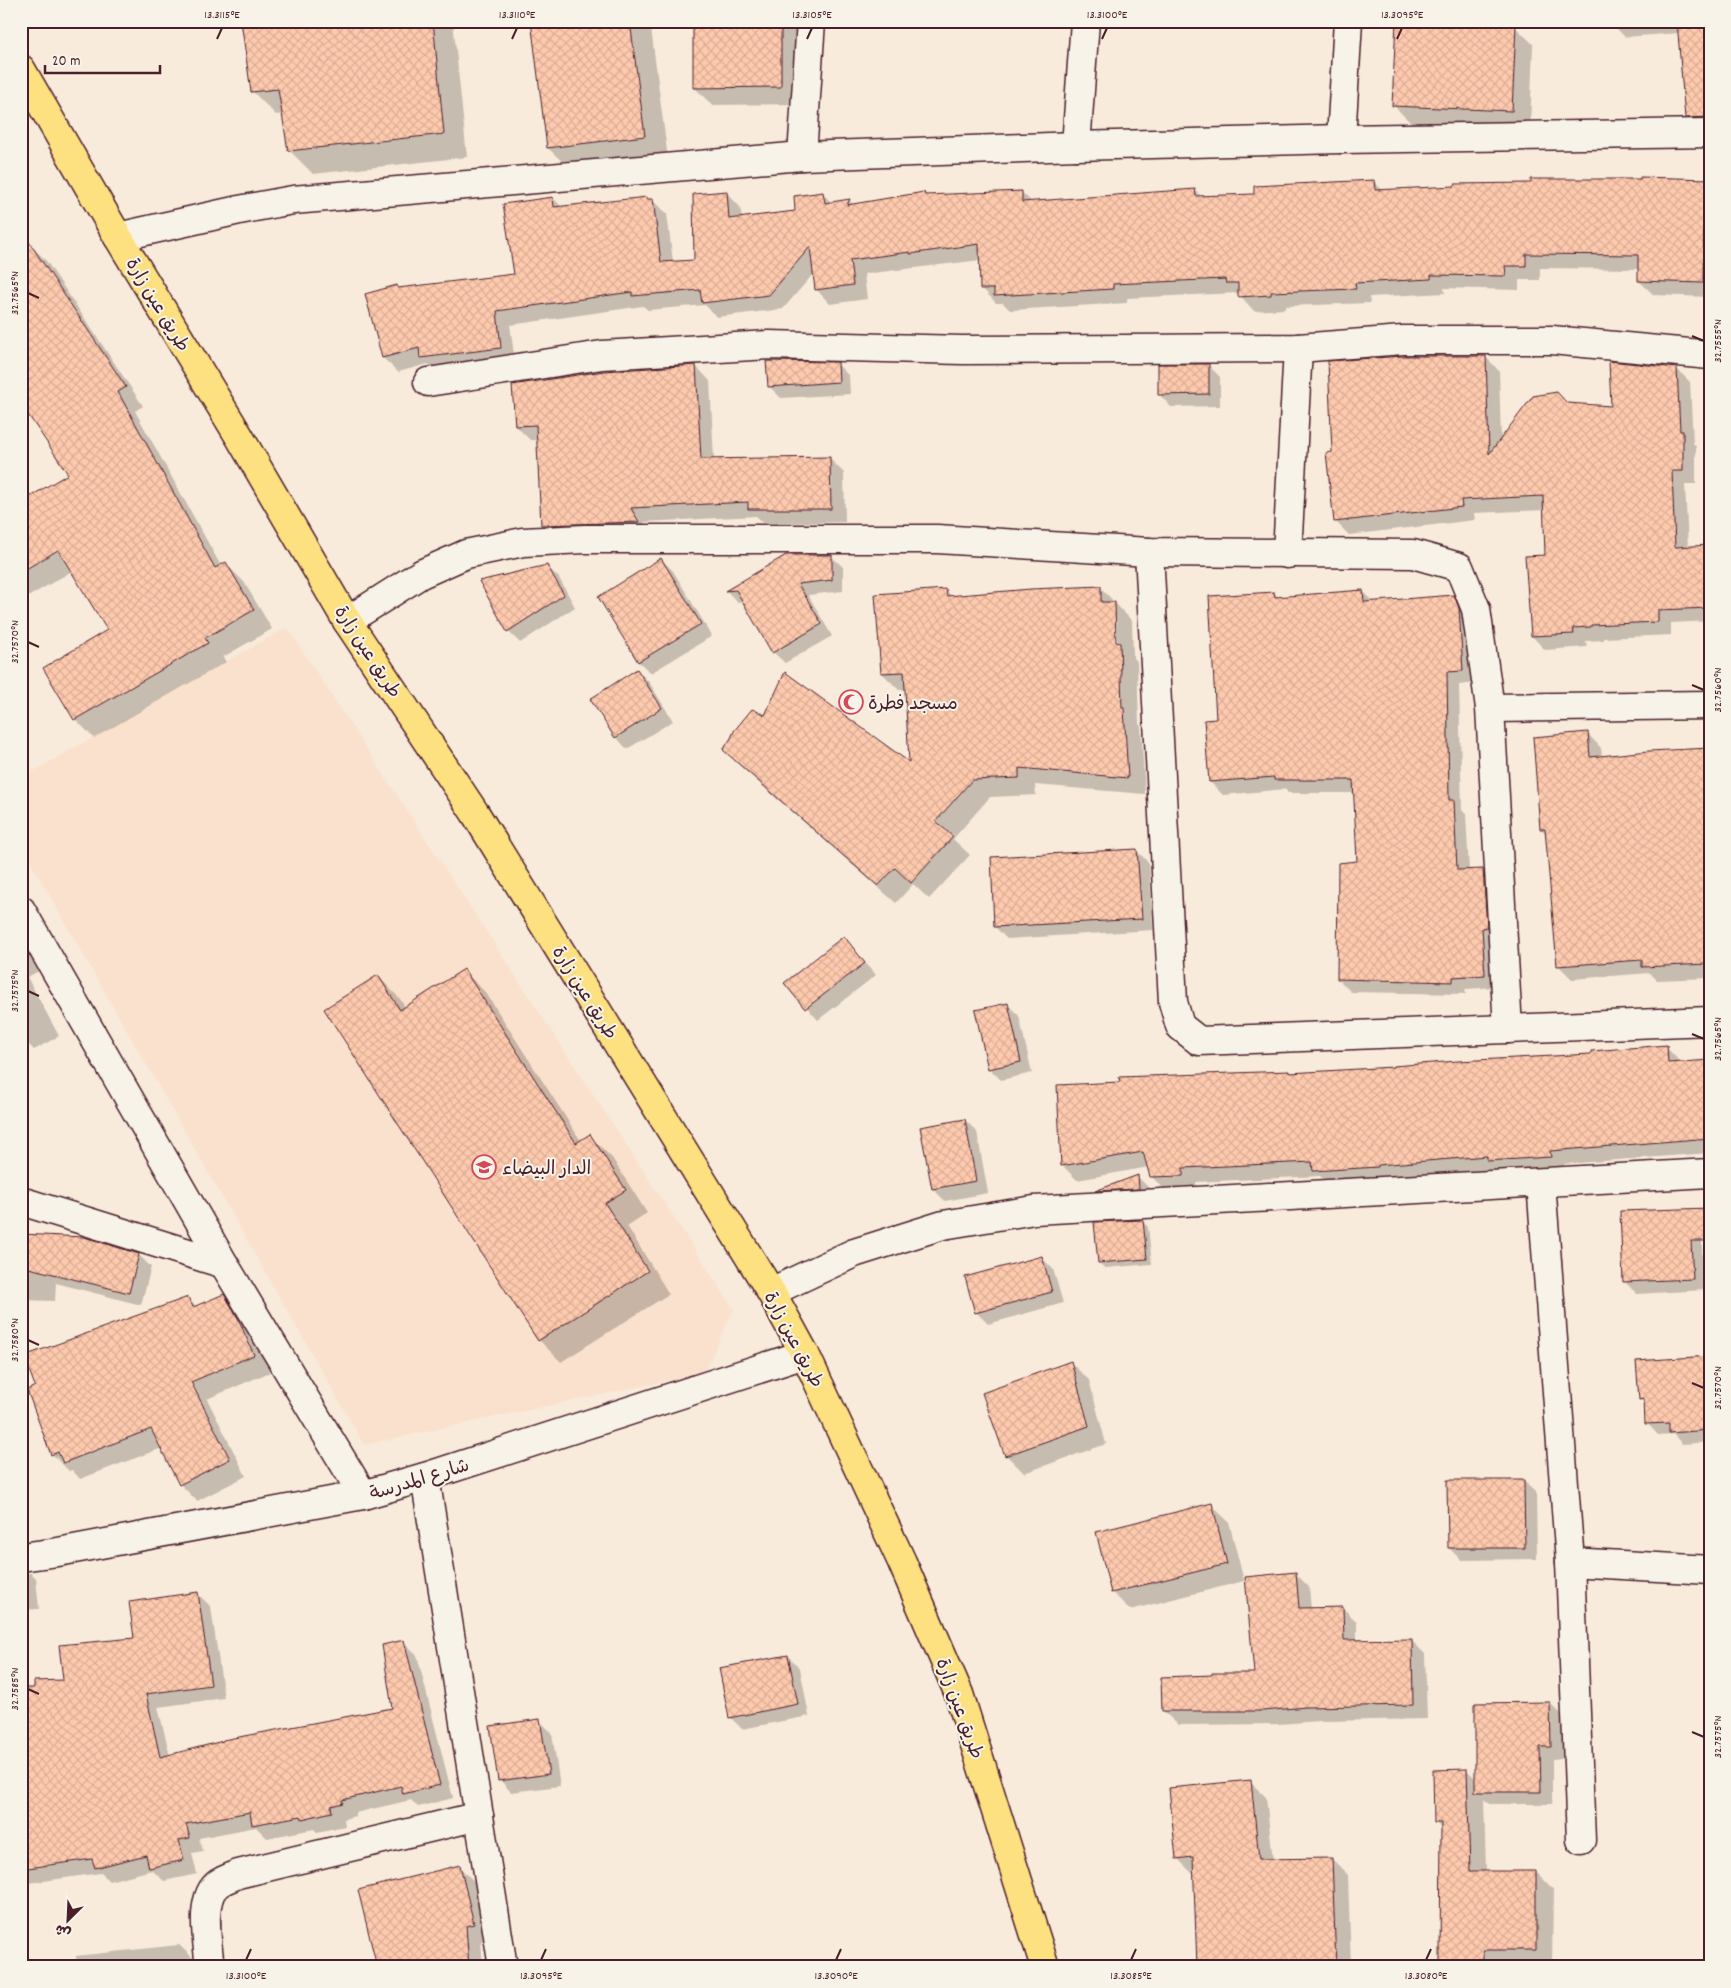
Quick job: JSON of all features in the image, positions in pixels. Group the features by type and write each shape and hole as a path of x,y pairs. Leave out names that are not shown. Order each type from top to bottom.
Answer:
{"main road":[{"name":"طريق عين زارة","path":"21,69 118,237 239,436 347,620 475,813 771,1292 805,1354 902,1562 959,1694 1045,1967"}],"street":[{"path":"802,156 811,21"},
{"path":"1076,146 1084,21"},
{"path":"1342,139 1348,21"},
{"path":"118,237 292,200 802,156 1342,139 1710,133"},
{"path":"428,382 602,355 769,345 962,350 1298,348 1403,340 1552,340 1710,355"},
{"path":"1287,554 1298,348"},
{"path":"347,620 421,574 466,554 522,542 585,539 937,539 1149,552 1414,554 1459,567 1476,609 1490,708 1508,1028"},
{"path":"1149,552 1173,1002 1180,1026 1199,1041 1710,1021"},
{"path":"1490,708 1710,705"},
{"path":"21,910 224,1264 363,1495"},
{"path":"771,1292 854,1253 943,1225 1034,1210 1710,1173"},
{"path":"1541,1183 1570,1562 1581,1840"},
{"path":"21,1200 224,1264"},
{"name":"شارع المدرسة","path":"21,1557 58,1552 363,1495 425,1477 805,1354"},
{"path":"425,1477 503,1967"},
{"path":"1570,1562 1710,1570"},
{"path":"210,1967 206,1905 211,1892 219,1883 238,1874 479,1816"}],"shaded area":[{"path":"287,627 734,1309 704,1373 364,1445 21,846 21,778"}],"building":[{"path":"241,21 433,21 444,134 288,151 278,89 251,92"},
{"path":"531,21 630,21 645,136 547,148"},
{"path":"693,21 781,21 781,87 693,88"},
{"path":"1396,21 1516,25 1512,111 1392,106"},
{"path":"1677,21 1710,21 1710,117 1685,118"},
{"path":"1640,177 1710,179 1710,215 1704,215 1703,283 1638,281 1638,255 1526,254 1526,266 1505,266 1506,276 1431,275 1431,279 1355,283 1356,289 1271,292 1271,295 1238,297 1238,283 1226,283 1225,279 1113,284 1113,289 994,296 994,289 980,289 979,244 850,260 853,285 815,290 810,247 769,295 702,303 700,290 632,296 632,292 497,311 501,348 420,358 419,348 382,358 365,294 397,285 398,288 514,274 503,204 553,197 554,207 647,197 647,199 653,199 661,262 694,260 693,194 727,191 729,219 795,211 794,196 823,192 825,203 850,199 847,205 924,192 925,195 1022,191 1022,202 1195,189 1196,196 1254,194 1254,186 1374,180 1375,190 1455,186 1455,184 1531,183 1531,179 1640,179"},
{"path":"21,230 126,387 118,392 215,568 226,562 254,610 205,638 208,643 74,720 43,668 107,630 58,550 21,572 21,502 68,474 21,404"},
{"path":"1404,356 1486,356 1489,454 1533,396 1557,392 1567,403 1611,406 1609,361 1677,368 1680,431 1683,431 1683,471 1672,471 1675,547 1710,545 1710,608 1658,610 1658,622 1591,625 1591,627 1573,628 1574,634 1531,636 1525,556 1545,555 1543,496 1461,500 1462,507 1334,522 1326,453 1332,452 1328,361"},
{"path":"766,361 838,362 839,382 768,387"},
{"path":"1158,364 1209,364 1209,394 1158,395"},
{"path":"696,365 701,459 830,457 831,509 748,509 748,502 631,508 639,522 541,525 536,425 515,426 512,385 604,371"},
{"path":"786,555 832,555 832,580 798,584 822,624 772,653 736,590 725,591"},
{"path":"661,558 701,624 638,662 598,597"},
{"path":"547,565 564,595 507,632 479,581"},
{"path":"1101,586 1101,602 1115,602 1116,642 1120,643 1122,708 1124,708 1128,778 1019,768 1019,778 972,780 936,821 953,837 911,883 895,868 878,886 723,750 734,731 752,709 765,715 785,672 909,762 904,672 881,673 875,594 946,589 947,596 1031,589"},
{"path":"1363,590 1364,602 1454,595 1459,608 1463,671 1447,672 1449,800 1454,800 1457,870 1483,869 1487,927 1482,928 1485,975 1453,977 1453,982 1337,979 1338,863 1357,861 1353,780 1274,780 1274,777 1209,782 1204,720 1216,719 1209,596 1274,592 1275,597"},
{"path":"637,669 662,708 615,738 590,699"},
{"path":"1588,732 1590,757 1649,751 1710,748 1710,912 1706,912 1708,964 1642,967 1642,960 1557,966 1545,829 1540,829 1533,737"},
{"path":"1137,849 1142,919 994,927 991,857"},
{"path":"844,936 865,963 805,1009 784,983"},
{"path":"464,969 576,1143 590,1134 626,1190 605,1203 648,1271 538,1341 324,1009 378,975 400,1010"},
{"path":"1008,1003 1021,1062 988,1069 975,1010"},
{"path":"1667,1045 1668,1063 1710,1060 1710,1138 1550,1151 1551,1157 1487,1161 1487,1156 1378,1165 1378,1167 1313,1171 1312,1162 1183,1168 1183,1176 1150,1177 1143,1152 1061,1166 1057,1085 1120,1082 1119,1077 1289,1071 1289,1073 1393,1067 1458,1061 1591,1054 1591,1051"},
{"path":"965,1119 976,1181 932,1189 920,1127"},
{"path":"1138,1175 1139,1189 1095,1191"},
{"path":"1710,1208 1710,1241 1691,1241 1693,1279 1623,1282 1620,1211"},
{"path":"1143,1220 1147,1259 1098,1263 1094,1222"},
{"path":"21,1234 84,1237 139,1254 129,1293 21,1266"},
{"path":"1042,1256 1052,1292 975,1313 965,1277"},
{"path":"224,1294 238,1318 254,1355 191,1382 230,1459 179,1485 151,1429 63,1463 58,1452 51,1455 27,1390 35,1386 24,1356 188,1297 193,1307"},
{"path":"1710,1356 1710,1430 1669,1433 1669,1423 1645,1424 1644,1399 1639,1400 1636,1361"},
{"path":"1071,1361 1089,1426 1005,1456 982,1393"},
{"path":"1447,1480 1524,1480 1525,1548 1448,1548"},
{"path":"1212,1503 1227,1564 1111,1593 1096,1532"},
{"path":"1296,1572 1299,1608 1343,1607 1344,1640 1412,1639 1413,1705 1306,1707 1263,1711 1162,1711 1161,1677 1212,1675 1212,1673 1254,1673 1245,1577"},
{"path":"198,1592 211,1685 146,1694 160,1757 223,1740 392,1708 382,1645 404,1640 440,1785 403,1794 401,1786 342,1800 343,1803 331,1806 332,1812 302,1819 301,1816 252,1825 250,1812 186,1824 190,1838 179,1840 184,1860 149,1868 146,1855 95,1868 92,1859 21,1869 21,1688 34,1688 34,1681 63,1680 59,1645 134,1638 129,1602"},
{"path":"788,1655 798,1704 729,1718 719,1668"},
{"path":"1550,1702 1551,1747 1540,1747 1541,1792 1475,1792 1475,1703"},
{"path":"540,1719 549,1774 498,1781 490,1726"},
{"path":"1467,1769 1470,1871 1536,1871 1536,1950 1483,1950 1483,1962 1440,1962 1441,1823 1434,1823 1433,1770"},
{"path":"1251,1780 1259,1859 1332,1858 1336,1966 1197,1967 1193,1857 1176,1859 1169,1788"},
{"path":"460,1865 474,1924 466,1926 469,1967 377,1967 358,1890"}],"place":[{"name":"مسجد فطرة","path":"851,702"},
{"name":"الدار البيضاء","path":"484,1167"}]}
